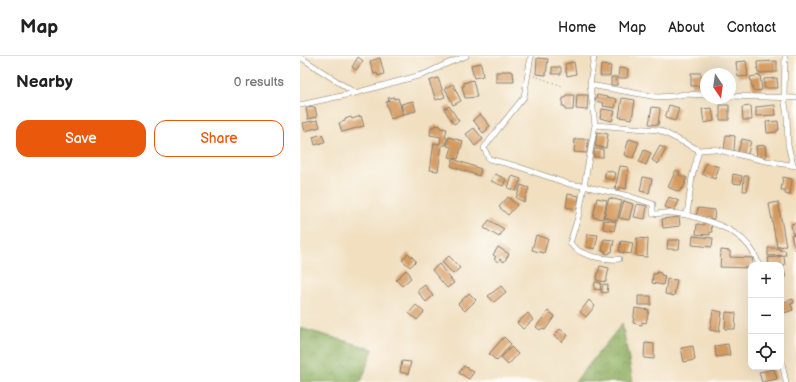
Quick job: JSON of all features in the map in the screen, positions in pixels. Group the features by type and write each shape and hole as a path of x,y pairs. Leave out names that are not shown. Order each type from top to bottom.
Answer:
{"street":[{"path":"300,105 355,93 425,74 466,56"},
{"path":"530,56 524,97 498,128 484,148 490,159 569,184 629,196 653,204 653,214 671,212 720,224 744,240 756,254 758,262"},
{"path":"594,56 590,85 595,125 579,214 570,243 574,248 591,255 608,259 619,259"},
{"path":"595,125 659,130 700,150 714,149 766,161 795,165 788,145 787,116 784,97 785,56"},
{"path":"300,57 355,93"},
{"path":"590,85 657,97 668,97 684,94 700,95"},
{"path":"736,96 796,98"},
{"path":"687,216 692,177 700,150"},
{"path":"783,370 786,382"}],"path":[{"path":"529,70 534,76 563,86"}],"green space":[{"path":"622,324 633,382 575,382"},
{"path":"300,328 373,349 361,382 300,382"}],"building":[{"path":"358,57 363,61 356,70 352,67"},
{"path":"380,58 384,74 378,76 377,73 374,74 370,61"},
{"path":"537,58 548,59 546,75 536,74"},
{"path":"746,61 748,76 738,77 736,62"},
{"path":"777,61 777,72 758,73 757,62"},
{"path":"574,62 576,74 567,76 565,64"},
{"path":"481,63 483,76 474,78 471,65"},
{"path":"601,65 611,66 610,76 600,76"},
{"path":"552,67 561,67 561,74 552,74"},
{"path":"619,68 628,69 627,78 618,78"},
{"path":"496,72 513,72 514,82 496,82"},
{"path":"691,73 700,73 700,86 691,86"},
{"path":"760,75 762,90 753,91 750,77"},
{"path":"611,77 617,77 617,85 611,85"},
{"path":"438,78 445,97 436,100 429,81"},
{"path":"777,78 778,88 764,88 764,79"},
{"path":"473,80 477,97 465,98 462,86 464,86 464,83"},
{"path":"453,84 461,101 453,105 445,88"},
{"path":"566,95 574,95 573,110 565,110 565,106 562,106 563,98 565,98"},
{"path":"577,95 588,95 587,110 576,109"},
{"path":"597,95 617,99 615,108 603,106 604,103 595,101"},
{"path":"394,97 394,99 398,98 403,115 391,119 386,102 389,101 388,98"},
{"path":"622,98 635,100 632,119 619,117"},
{"path":"413,101 416,111 404,114 401,104"},
{"path":"669,105 679,108 675,121 665,118"},
{"path":"720,105 729,105 729,120 720,120"},
{"path":"775,105 776,115 756,116 756,107"},
{"path":"449,106 459,121 454,124 444,109"},
{"path":"751,106 752,120 743,120 742,107"},
{"path":"315,107 317,117 308,119 306,108"},
{"path":"652,107 660,108 658,125 649,124"},
{"path":"712,108 714,121 704,123 702,109"},
{"path":"602,109 615,111 612,121 600,118"},
{"path":"480,114 490,126 483,133 473,120"},
{"path":"361,116 364,126 342,132 339,123 351,117 352,119"},
{"path":"318,120 320,127 305,131 303,123"},
{"path":"778,121 779,130 777,130 777,132 767,133 766,122"},
{"path":"435,125 441,126 440,128 447,129 445,137 447,138 446,145 442,145 438,171 430,170 434,143 440,144 441,137 430,135 431,127 434,127"},
{"path":"474,128 483,139 475,146 466,134"},
{"path":"597,132 608,134 606,148 595,146"},
{"path":"322,134 325,142 315,145 313,137"},
{"path":"726,135 735,136 734,151 724,150"},
{"path":"449,137 463,141 458,159 449,157 452,147 447,146"},
{"path":"575,139 588,139 587,153 574,152"},
{"path":"629,139 639,142 633,158 624,155"},
{"path":"742,139 751,141 748,154 738,152"},
{"path":"765,145 766,157 757,157 756,146"},
{"path":"660,146 666,149 658,164 652,160"},
{"path":"594,149 603,149 603,157 594,157"},
{"path":"644,150 651,153 646,165 639,162"},
{"path":"453,159 481,169 479,176 451,166"},
{"path":"706,163 719,167 715,179 702,174"},
{"path":"620,166 628,167 626,189 620,187 619,189 615,189"},
{"path":"606,170 616,173 614,180 604,178"},
{"path":"676,170 680,172 679,175 687,178 683,189 682,188 679,192 668,187"},
{"path":"495,174 506,179 503,186 491,181"},
{"path":"733,174 742,176 741,184 732,183"},
{"path":"512,176 521,179 516,191 508,188"},
{"path":"744,176 749,176 747,191 743,191"},
{"path":"643,177 652,179 649,193 640,191"},
{"path":"783,177 792,179 790,195 785,194 785,190 781,190"},
{"path":"521,185 529,188 524,202 516,198"},
{"path":"568,194 579,196 577,209 566,207"},
{"path":"508,197 517,205 508,215 499,207"},
{"path":"669,197 679,201 674,211 665,207"},
{"path":"597,198 607,200 603,219 593,217"},
{"path":"609,198 622,201 617,221 604,217"},
{"path":"624,201 633,204 629,220 619,218"},
{"path":"778,202 786,246 777,247 769,204"},
{"path":"637,204 647,206 645,219 634,217"},
{"path":"698,208 715,210 714,219 696,216"},
{"path":"679,217 680,226 663,228 662,219"},
{"path":"489,220 504,229 499,237 484,228"},
{"path":"604,220 616,222 614,231 603,229"},
{"path":"704,223 711,223 712,232 710,232 710,235 696,234 697,224 704,225"},
{"path":"796,223 796,233 792,233 791,224"},
{"path":"588,234 598,235 595,249 586,247"},
{"path":"796,234 796,250 795,250 791,235"},
{"path":"536,235 548,239 544,253 532,250"},
{"path":"693,236 713,238 712,247 692,245"},
{"path":"637,238 648,239 647,257 636,256"},
{"path":"604,239 614,240 612,252 609,254 605,253 606,251 602,251"},
{"path":"668,240 680,240 679,249 667,249"},
{"path":"621,241 633,243 631,254 619,252"},
{"path":"498,247 509,254 504,262 500,259 498,262 494,259 496,257 493,255"},
{"path":"768,248 779,248 779,250 785,250 786,255 768,256"},
{"path":"721,250 730,251 730,257 753,258 752,262 748,262 748,268 720,267"},
{"path":"408,253 416,261 410,267 402,260"},
{"path":"449,256 460,268 453,274 442,262"},
{"path":"784,256 785,265 784,262 769,262 768,258"},
{"path":"439,264 454,283 447,288 432,270"},
{"path":"600,266 609,268 606,282 596,280"},
{"path":"406,270 410,274 409,276 411,278 402,286 396,280"},
{"path":"657,272 665,276 663,285 652,283 653,274 656,274"},
{"path":"667,279 677,280 674,296 665,294"},
{"path":"595,282 601,283 600,290 594,289"},
{"path":"603,284 608,285 607,293 601,292"},
{"path":"425,285 433,296 426,302 417,291"},
{"path":"501,286 506,292 494,302 488,296"},
{"path":"469,293 476,300 465,311 458,304"},
{"path":"638,296 651,296 651,305 638,305"},
{"path":"793,299 794,303 791,304 793,310 784,313 784,302"},
{"path":"589,300 595,306 586,317 580,312"},
{"path":"416,305 424,312 417,320 409,313"},
{"path":"635,308 649,310 646,323 642,322 642,325 633,323"},
{"path":"713,310 722,312 719,332 710,330"},
{"path":"548,311 555,316 545,330 542,328 540,330 536,327"},
{"path":"726,312 736,313 735,329 725,329"},
{"path":"528,313 533,320 523,329 517,323"},
{"path":"560,329 568,335 562,342 554,336"},
{"path":"504,337 511,344 497,361 489,354"},
{"path":"645,343 654,344 654,359 644,358"},
{"path":"728,344 730,355 716,357 715,346"},
{"path":"693,346 695,360 684,362 681,348"},
{"path":"511,347 518,354 508,365 501,358"},
{"path":"402,361 411,362 408,374 400,372"},
{"path":"464,366 474,372 469,379 459,373"},
{"path":"774,370 777,379 762,382 759,372"}]}
